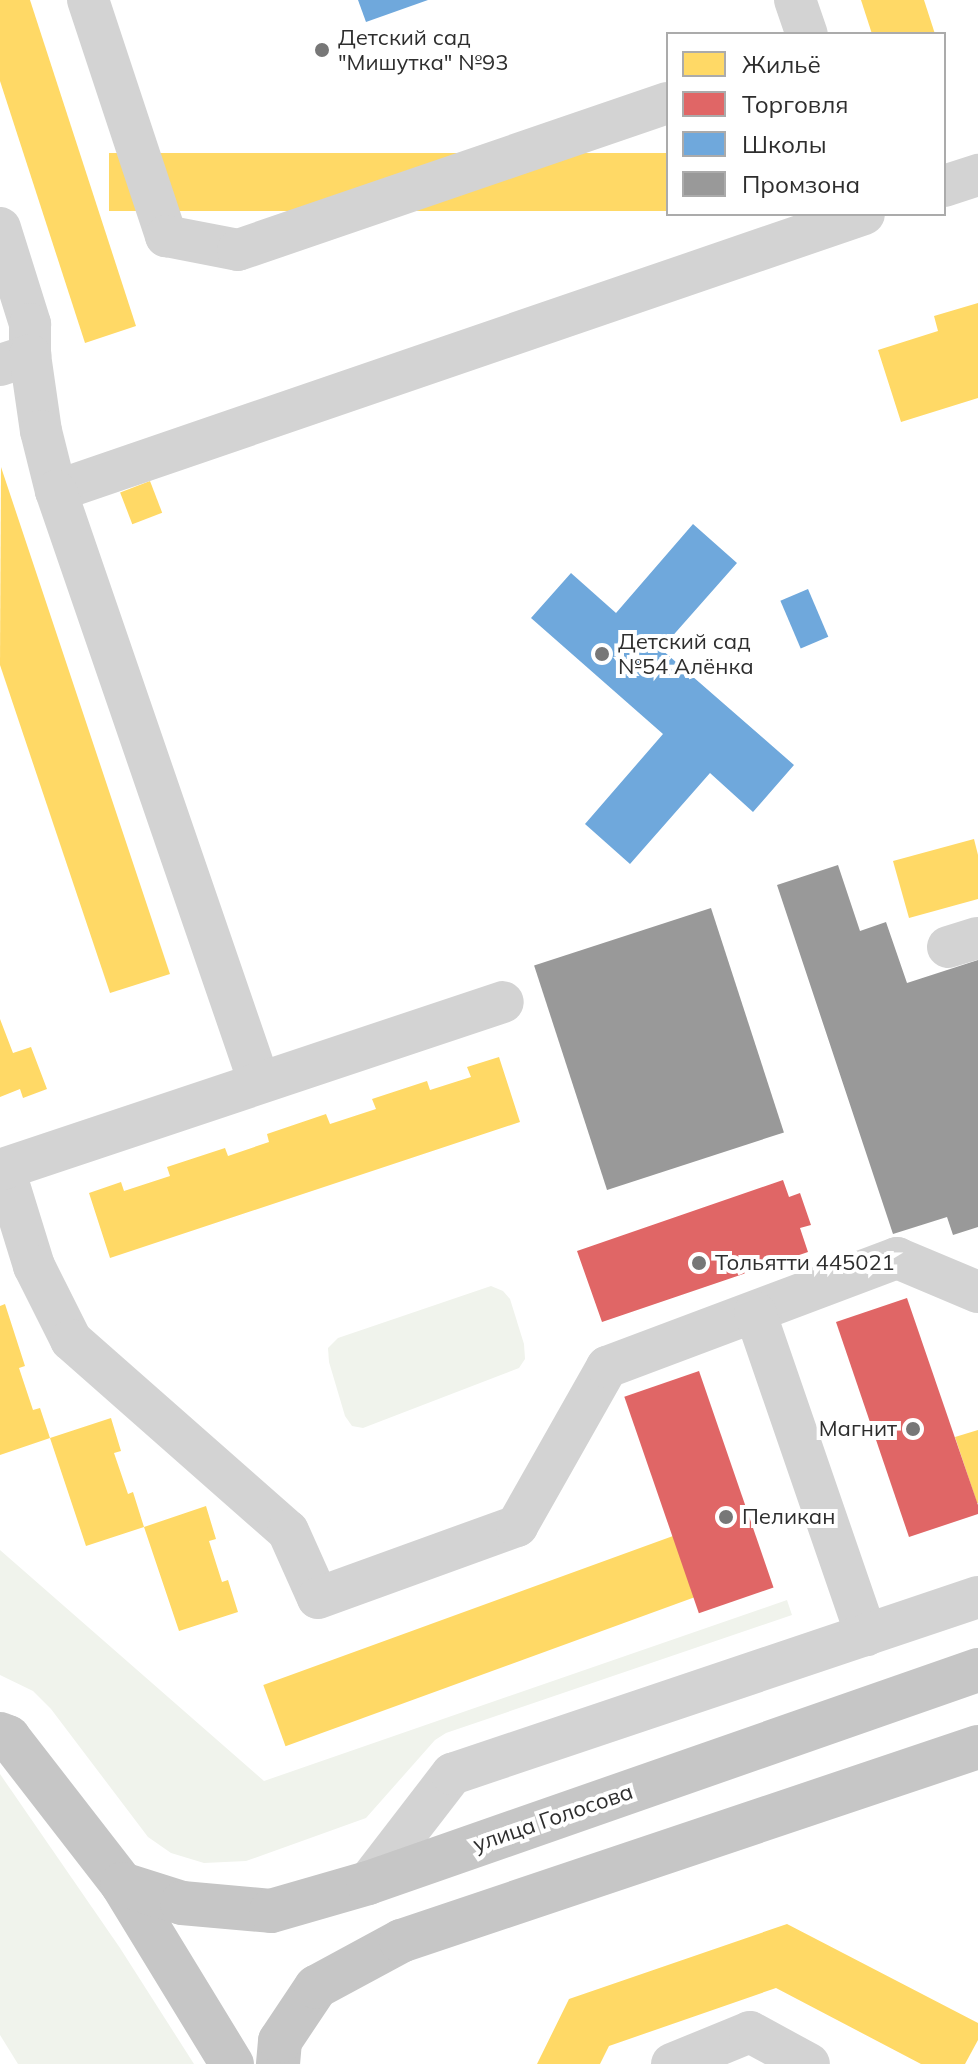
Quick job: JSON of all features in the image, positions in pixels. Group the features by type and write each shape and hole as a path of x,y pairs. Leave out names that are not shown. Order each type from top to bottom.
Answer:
{"main road":[{"name":"улица Голосова","path":"122,1884 182,1903 271,1911 368,1883 978,1670"},
{"path":"3,1734 122,1884 232,2064"},
{"path":"278,2064 280,2041 316,1987 401,1941 978,1747"}],"street":[{"path":"88,0 166,236 238,250 666,104"},
{"path":"795,0 806,32"},
{"path":"946,185 978,175"},
{"path":"56,491 858,216"},
{"path":"0,228 30,324 15,360 41,431 56,491 259,1082"},
{"path":"503,1002 2,1170 34,1266 71,1340 288,1531 318,1598 517,1526 607,1367 897,1258 978,1292"},
{"path":"755,1312 866,1635"},
{"path":"368,1883 452,1774 978,1597"},
{"path":"672,2064 750,2032 809,2064"}],"shaded area":[{"path":"491,1286 503,1291 510,1299 524,1344 525,1359 519,1368 363,1428 352,1426 345,1416 329,1362 328,1348 338,1338"},
{"path":"0,1550 264,1781 787,1600 792,1615 446,1733 435,1740 366,1818 246,1861 204,1863 171,1853 148,1837 51,1709 33,1691 0,1675"},
{"path":"0,1774 120,1948 194,2064 18,2064 0,2035"}],"building: Жильё":[{"path":"0,0 30,0 136,326 85,343 0,81"},
{"path":"861,0 924,0 934,32 871,32"},
{"path":"109,153 666,153 666,211 109,211"},
{"path":"978,303 978,398 901,422 878,350 938,331 934,316"},
{"path":"1,467 170,974 110,993 0,665"},
{"path":"150,481 162,513 132,524 120,492"},
{"path":"974,839 978,855 978,899 909,918 893,861"},
{"path":"0,1019 13,1053 31,1047 47,1089 23,1098 20,1089 0,1097"},
{"path":"499,1057 520,1122 110,1258 89,1193 121,1182 124,1191 170,1176 167,1167 225,1148 228,1156 269,1142 267,1134 326,1114 330,1124 376,1109 372,1099 427,1081 430,1090 471,1077 467,1067"},
{"path":"5,1304 25,1366 19,1368 33,1410 40,1408 50,1438 0,1455 0,1306"},
{"path":"111,1418 121,1451 114,1453 128,1494 133,1492 144,1527 86,1546 50,1438"},
{"path":"978,1430 978,1503 977,1503 955,1437"},
{"path":"206,1506 216,1539 209,1541 222,1582 228,1580 238,1612 179,1631 144,1527"},
{"path":"673,1536 695,1597 286,1746 263,1685"},
{"path":"787,1924 978,2023 978,2040 965,2064 921,2064 776,1988 609,2046 600,2064 537,2064 569,1999"}],"building: Торговля":[{"path":"783,1180 789,1197 800,1193 811,1225 800,1228 808,1252 602,1322 577,1251"},
{"path":"907,1298 978,1505 978,1514 909,1537 836,1322"},
{"path":"699,1371 774,1588 699,1613 624,1397"}],"building: Школы":[{"path":"358,0 428,0 366,22"},
{"path":"693,524 737,563 661,649 794,765 753,812 710,773 630,864 585,824 663,734 531,618 571,573 616,613"},
{"path":"808,589 828,637 801,649 780,601"}],"building: Промзона":[{"path":"838,865 860,931 886,922 907,983 978,960 978,1227 953,1235 947,1217 893,1234 777,885"},
{"path":"711,908 784,1132 607,1190 534,965"}],"place":[{"name":"Детский сад \"Мишутка\" №93","path":"322,50"},
{"name":"Детский сад №54 Алёнка","path":"602,654"},
{"name":"Тольятти 445021","path":"699,1263"},
{"name":"Магнит","path":"913,1429"},
{"name":"Пеликан","path":"726,1517"}]}
